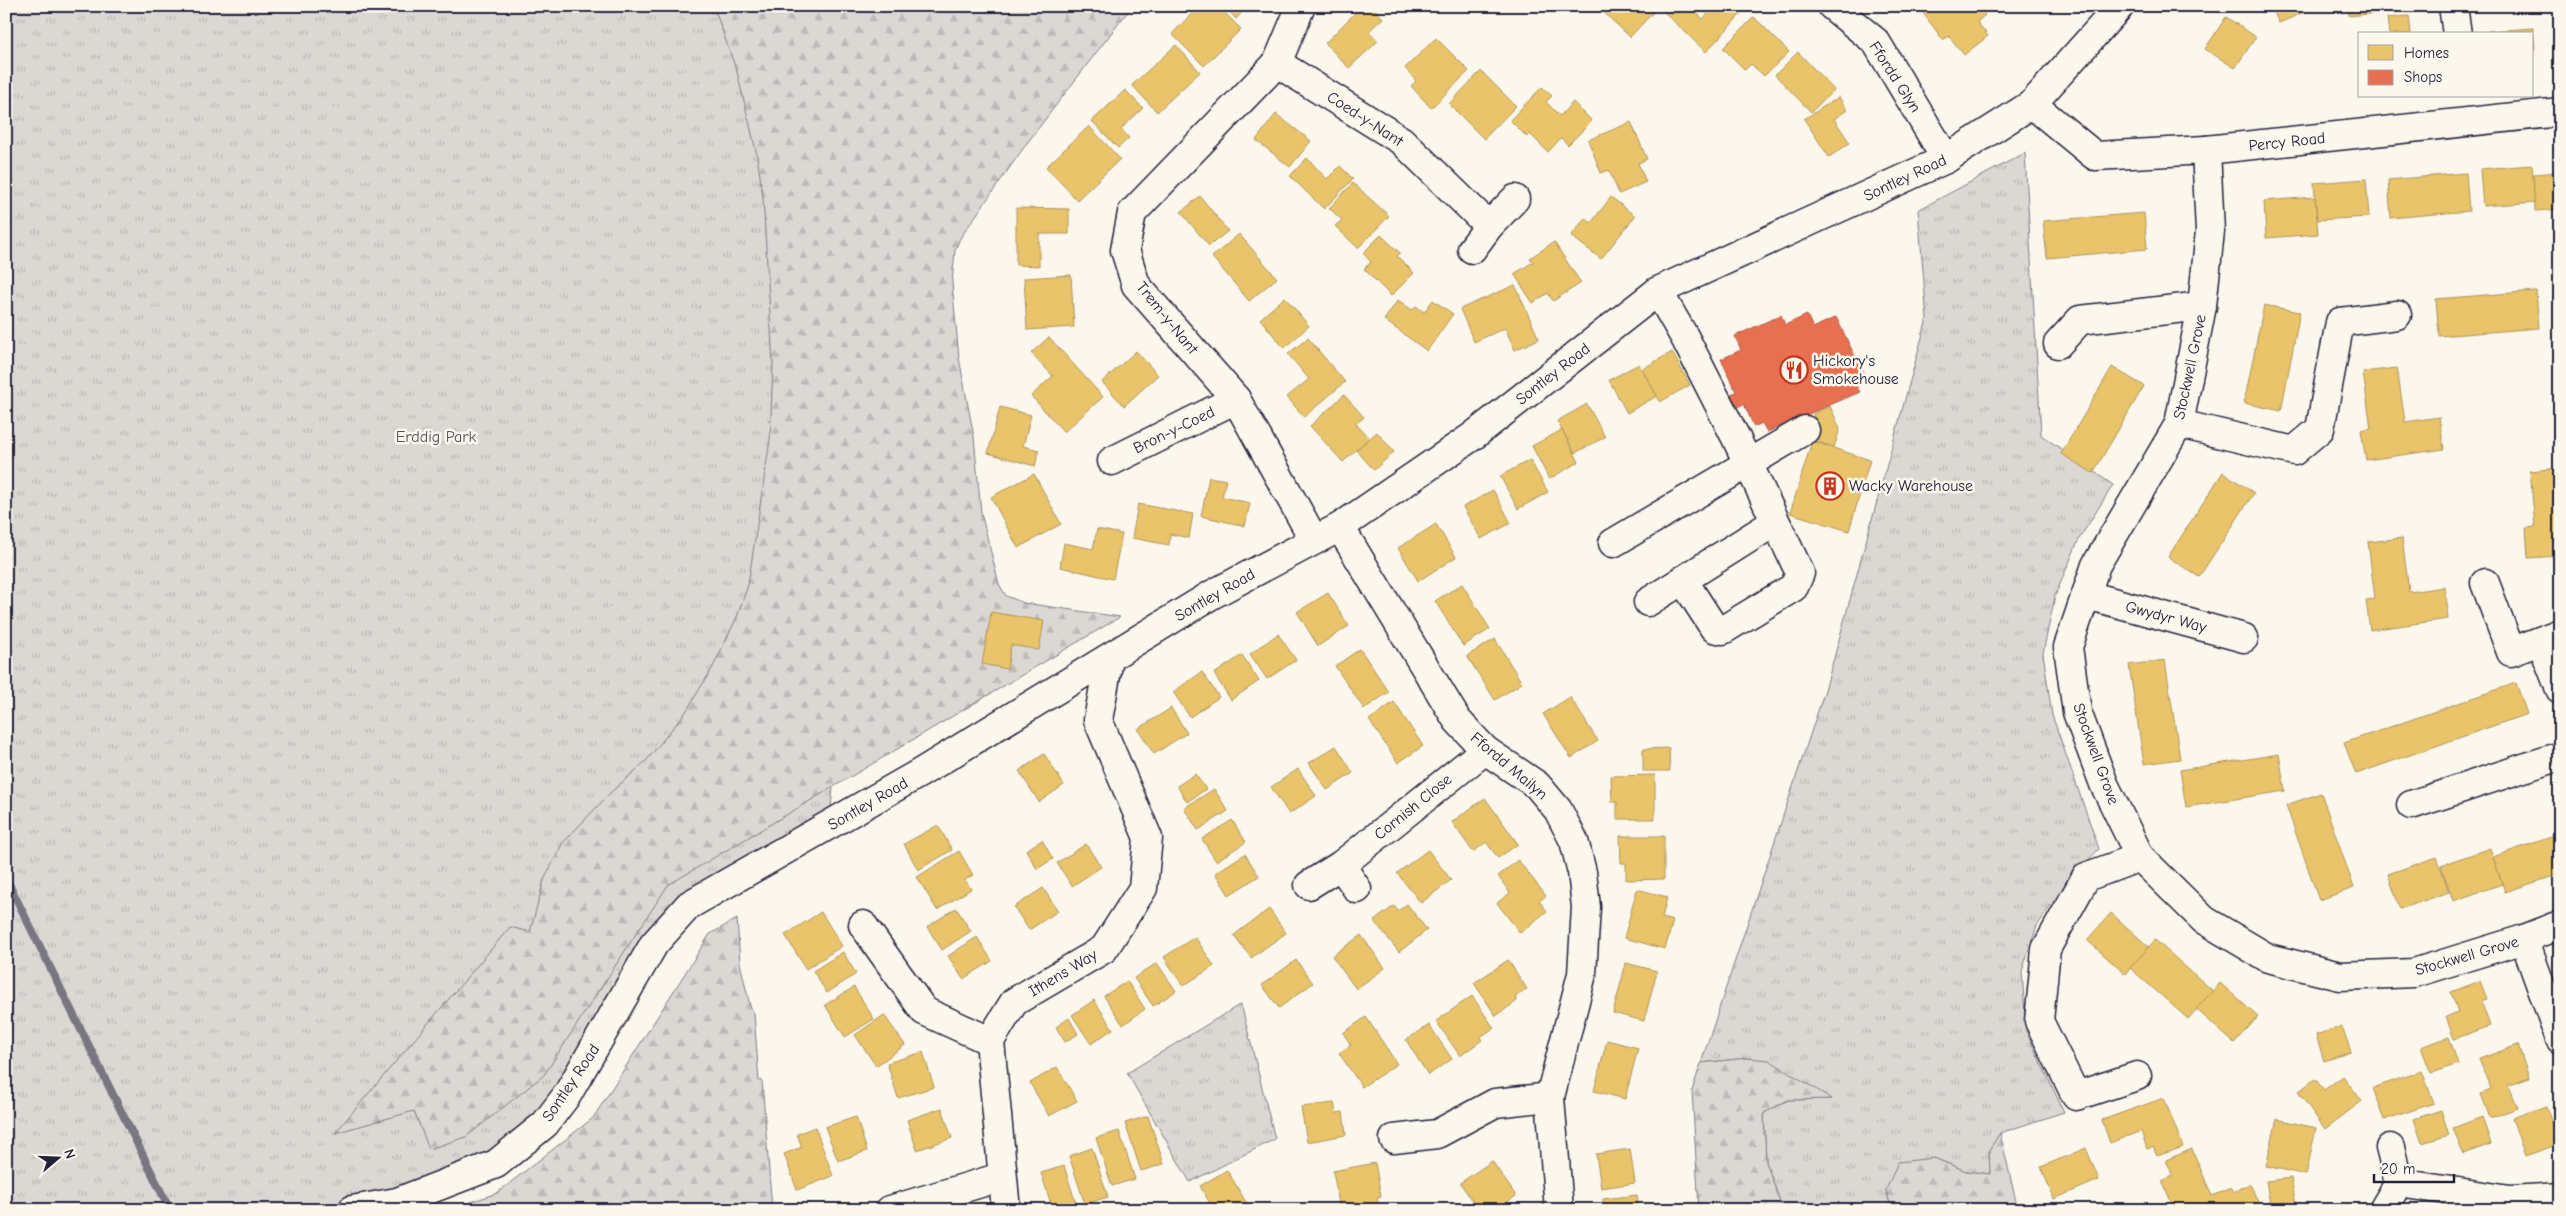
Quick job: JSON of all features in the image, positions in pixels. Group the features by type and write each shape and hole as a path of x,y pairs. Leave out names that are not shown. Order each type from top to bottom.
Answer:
{"street":[{"name":"Trem-y-Nant","path":"1301,6 1277,63 1132,213 1125,250 1136,286 1236,399 1314,540"},
{"name":"Ffordd Glyn","path":"1832,6 1876,42 1946,159"},
{"name":"Sontley Road","path":"352,1210 397,1202 496,1164 545,1124 567,1095 654,944 689,905 920,773 1213,594 1340,527 1473,436 1658,292 1946,159 2032,104 2120,6"},
{"path":"2453,6 2457,32"},
{"name":"Coed-y-Nant","path":"1277,63 1402,141 1489,226"},
{"name":"Percy Road","path":"2032,104 2095,156 2206,150 2560,112"},
{"name":"Stockwell Grove","path":"2206,150 2210,232 2202,306 2179,424 2096,565 2068,647 2077,712 2104,784 2140,857 2204,920 2268,958 2340,976 2414,973 2560,926"},
{"path":"1472,250 1489,226 1515,199"},
{"path":"1658,292 1686,338 1799,568 1799,579 1794,587 1723,630 1718,631 1683,580"},
{"path":"2058,344 2080,320 2202,306"},
{"path":"2179,424 2294,450 2320,428 2340,322 2397,315"},
{"name":"Bron-y-Coed","path":"1112,461 1236,399"},
{"path":"1613,543 1747,462 1805,430"},
{"path":"1648,602 1776,522"},
{"name":"Ffordd Mailyn","path":"1340,527 1457,720 1485,750 1537,786 1558,810 1574,842 1582,872 1586,907 1582,974 1550,1097 1559,1210"},
{"path":"2485,583 2510,652 2550,637 2560,689"},
{"name":"Gwydyr Way","path":"2087,595 2244,638"},
{"name":"Ithens Way","path":"990,1041 1014,1002 1104,949 1144,888 1148,838 1098,720 1109,658"},
{"name":"Cornish Close","path":"1309,885 1341,864 1485,750"},
{"path":"2411,805 2560,756"},
{"path":"2137,1076 2076,1096 2039,1021 2046,949 2086,877 2140,857"},
{"path":"1341,864 1357,889"},
{"path":"863,925 924,1011 990,1041 1001,1177 1006,1210"},
{"path":"2524,939 2560,1039"},
{"path":"1394,1139 1437,1134 1495,1103 1550,1097"},
{"path":"2383,1210 2399,1184 2390,1148"},
{"path":"890,1210 1001,1177"},
{"path":"2399,1184 2510,1200 2560,1197"}],"green space":[{"name":"Erddig Park","path":"6,6 845,6 896,163 829,827 689,905 529,1137 352,1210 6,1210"},
{"path":"681,6 1132,6 1027,143 960,238 955,250 952,283 959,358 974,437 981,513 999,584 1006,596 1024,603 1120,617 668,885 544,1075 466,1137 429,1149 414,1111 335,1133 510,927 530,932 544,880 562,844 609,794 646,761 685,713 713,667 737,617 748,585 770,440 773,364 763,198 757,155 737,72 716,13"},
{"path":"2025,153 2041,435 2113,485 2079,539 2055,596 2043,653 2052,715 2099,849 2066,883 2037,926 2022,971 2026,1031 2064,1112 2000,1133 1989,1150 1990,1174 1966,1171 1934,1158 1886,1190 1892,1210 1783,1210 1766,1162 1764,1113 1788,1100 1831,1099 1747,1058 1701,1063 1826,687 1927,319 1918,210"},
{"path":"737,919 740,963 750,1006 754,1013 759,1081 762,1081 772,1210 448,1210 497,1193 593,1118 710,934"},
{"path":"1241,1004 1275,1139 1190,1182 1127,1073"},
{"path":"1747,1058 1769,1060 1832,1099 1788,1100 1764,1113 1766,1162 1783,1210 1699,1210 1692,1091 1701,1063"},
{"path":"2000,1133 2018,1210 1892,1210 1886,1190 1898,1162 1934,1158 1966,1171 1990,1174 1989,1150"}],"building: Homes":[{"path":"1199,6 1218,6 1241,29 1204,66 1172,34"},
{"path":"1224,6 1248,6 1236,19"},
{"path":"1362,6 1372,6 1383,18 1369,31 1378,41 1349,68 1325,43"},
{"path":"1597,6 1659,6 1630,37"},
{"path":"1670,6 1690,6 1703,19 1715,6 1733,6 1741,14 1706,52 1664,12"},
{"path":"1933,6 1978,6 1985,15 1977,22 1988,36 1964,55 1949,36 1943,40 1923,13"},
{"path":"2271,6 2313,6 2314,8 2279,23"},
{"path":"2348,6 2387,6 2388,12 2349,16"},
{"path":"2409,16 2411,32 2389,32 2387,18"},
{"path":"1754,17 1789,52 1764,76 1751,64 1745,70 1723,48"},
{"path":"2226,17 2256,37 2235,68 2205,49"},
{"path":"2533,28 2533,32 2489,32"},
{"path":"1436,38 1469,71 1431,108 1411,86 1416,81 1405,68"},
{"path":"1176,45 1200,72 1157,112 1132,85"},
{"path":"1798,52 1834,90 1811,112 1775,75"},
{"path":"1481,71 1516,106 1484,139 1449,104"},
{"path":"1542,87 1552,96 1546,102 1560,116 1573,102 1592,121 1568,145 1561,138 1548,152 1530,134 1527,137 1510,120"},
{"path":"1125,90 1143,108 1121,129 1129,138 1118,148 1092,121"},
{"path":"1839,97 1847,110 1834,119 1850,143 1829,157 1804,119"},
{"path":"1276,114 1311,141 1290,167 1256,140"},
{"path":"1631,122 1647,159 1638,163 1646,182 1619,194 1609,170 1601,173 1588,140"},
{"path":"1089,126 1120,159 1077,200 1046,167"},
{"path":"1307,158 1327,179 1340,166 1353,179 1324,209 1290,176"},
{"path":"2532,165 2535,202 2483,206 2480,169"},
{"path":"2560,172 2560,209 2535,211 2533,174"},
{"path":"2466,173 2469,211 2391,218 2388,180"},
{"path":"2366,179 2369,217 2317,220 2314,183"},
{"path":"1353,183 1389,216 1358,248 1335,226 1342,220 1329,208"},
{"path":"1200,196 1228,231 1209,246 1181,212"},
{"path":"1611,197 1635,216 1601,259 1571,236 1585,218 1591,223"},
{"path":"2315,197 2318,234 2266,238 2264,201"},
{"path":"1016,208 1069,209 1069,234 1039,234 1039,266 1016,265"},
{"path":"2144,213 2147,249 2047,258 2043,221"},
{"path":"1239,234 1277,278 1249,301 1212,257"},
{"path":"1381,235 1400,253 1397,256 1414,273 1391,296 1364,269 1371,262 1363,253"},
{"path":"1554,242 1581,283 1553,301 1548,293 1533,303 1514,274 1533,262 1530,258"},
{"path":"1071,275 1074,327 1027,330 1024,278"},
{"path":"1515,285 1539,339 1515,350 1505,328 1474,342 1460,309"},
{"path":"2536,291 2539,328 2439,336 2436,299"},
{"path":"1285,297 1309,326 1284,348 1260,319"},
{"path":"1398,300 1412,310 1416,306 1424,312 1433,300 1453,314 1427,351 1384,320"},
{"path":"2264,305 2300,312 2281,411 2244,403"},
{"path":"1049,337 1103,397 1064,432 1031,396 1053,376 1031,353"},
{"path":"1308,338 1345,382 1304,417 1287,397 1309,379 1288,354"},
{"path":"2560,342 2560,385 2557,343"},
{"path":"1136,351 1158,375 1124,406 1102,382"},
{"path":"1672,352 1690,385 1660,402 1642,369"},
{"path":"1639,364 1657,396 1627,413 1609,380"},
{"path":"2112,367 2144,386 2093,473 2061,454"},
{"path":"2397,368 2405,422 2439,417 2444,449 2366,460 2361,430 2371,428 2363,372"},
{"path":"1344,395 1364,417 1356,424 1369,438 1343,462 1310,426"},
{"path":"1587,404 1605,437 1575,453 1557,421"},
{"path":"1830,406 1840,429 1834,447 1817,442 1820,431 1813,414"},
{"path":"1000,407 1031,415 1023,446 1039,450 1035,466 988,453"},
{"path":"1562,430 1579,462 1549,479 1532,446"},
{"path":"1377,432 1394,452 1374,470 1356,450"},
{"name":"Wacky Warehouse","path":"1812,441 1870,460 1849,531 1790,513"},
{"path":"1530,460 1548,492 1518,509 1500,476"},
{"path":"2560,468 2560,556 2528,558 2526,528 2535,527 2530,471"},
{"path":"2223,472 2254,493 2199,577 2168,557"},
{"path":"1034,474 1061,524 1018,548 991,497"},
{"path":"1209,477 1226,480 1222,497 1250,503 1245,526 1201,516"},
{"path":"1493,490 1511,523 1481,539 1463,507"},
{"path":"1138,504 1193,514 1189,538 1170,534 1169,545 1132,538"},
{"path":"1436,524 1456,557 1418,581 1398,548"},
{"path":"1097,529 1122,534 1113,579 1060,567 1064,543 1093,549"},
{"path":"2402,538 2409,592 2444,587 2448,619 2370,630 2366,600 2375,599 2368,542"},
{"path":"1462,584 1490,629 1463,646 1435,601"},
{"path":"1328,593 1349,626 1318,646 1297,612"},
{"path":"991,612 1044,621 1039,650 1011,645 1007,669 982,664"},
{"path":"1278,634 1296,660 1267,679 1250,654"},
{"path":"1495,639 1522,683 1495,700 1467,656"},
{"path":"1360,649 1389,692 1364,709 1335,666"},
{"path":"1242,655 1259,681 1231,700 1214,674"},
{"path":"2165,660 2180,759 2144,764 2129,665"},
{"path":"1202,672 1219,697 1190,717 1173,692"},
{"path":"2516,683 2527,714 2356,774 2344,743"},
{"path":"1570,697 1598,741 1571,758 1543,714"},
{"path":"1394,702 1423,746 1398,763 1369,720"},
{"path":"1171,708 1187,733 1154,754 1138,729"},
{"path":"1336,746 1353,773 1327,790 1309,763"},
{"path":"1669,748 1670,771 1643,771 1643,749"},
{"path":"1044,754 1064,785 1039,802 1019,771"},
{"path":"2279,754 2285,791 2186,807 2180,770"},
{"path":"1298,769 1316,796 1289,814 1271,787"},
{"path":"1195,774 1206,789 1187,802 1177,786"},
{"path":"1655,775 1655,819 1617,819 1617,802 1612,802 1611,776"},
{"path":"1214,789 1228,811 1198,830 1184,808"},
{"path":"2321,793 2354,888 2319,900 2286,805"},
{"path":"1485,798 1518,844 1498,858 1486,842 1473,852 1452,822"},
{"path":"1232,820 1246,842 1216,861 1202,839"},
{"path":"938,825 952,850 918,870 904,844"},
{"path":"2560,834 2560,874 2505,892 2493,857"},
{"path":"1620,836 1664,836 1664,879 1626,880 1626,863 1621,863"},
{"path":"1042,840 1053,859 1037,869 1026,850"},
{"path":"1086,844 1101,867 1072,886 1057,863"},
{"path":"2490,848 2502,884 2453,901 2441,865"},
{"path":"1428,850 1451,880 1421,903 1397,873"},
{"path":"959,851 973,875 965,880 971,889 937,910 917,877"},
{"path":"1245,854 1259,876 1229,895 1215,873"},
{"path":"2437,857 2449,892 2400,909 2388,874"},
{"path":"1518,860 1546,896 1539,901 1547,911 1520,933 1497,903 1510,893 1498,876"},
{"path":"1043,888 1058,911 1029,930 1014,907"},
{"path":"1637,889 1667,897 1662,918 1673,921 1665,949 1624,938"},
{"path":"1407,904 1427,930 1399,952 1374,921 1394,906 1398,911"},
{"path":"956,908 971,931 942,950 927,927"},
{"path":"1269,909 1286,933 1251,958 1234,935"},
{"path":"821,912 842,946 806,969 785,935"},
{"path":"2111,913 2149,947 2125,974 2087,940"},
{"path":"1361,935 1385,968 1356,989 1332,956"},
{"path":"977,937 992,961 963,979 948,956"},
{"path":"1195,937 1214,966 1183,986 1164,957"},
{"path":"2155,940 2213,991 2188,1019 2130,968"},
{"path":"843,952 856,974 827,993 813,971"},
{"path":"1296,960 1313,983 1279,1008 1262,985"},
{"path":"1508,960 1527,989 1515,997 1517,1001 1496,1016 1474,983"},
{"path":"1157,963 1176,991 1153,1006 1134,978"},
{"path":"1626,963 1657,971 1644,1021 1613,1013"},
{"path":"1127,981 1145,1009 1123,1025 1104,996"},
{"path":"2480,981 2487,999 2481,1001 2490,1026 2454,1039 2446,1017 2458,1012 2451,992"},
{"path":"2220,983 2258,1017 2234,1043 2196,1009"},
{"path":"854,987 874,1019 845,1037 825,1005"},
{"path":"1472,996 1494,1028 1480,1037 1482,1040 1460,1056 1436,1021"},
{"path":"1094,1000 1113,1029 1091,1044 1072,1015"},
{"path":"884,1015 905,1045 876,1066 855,1035"},
{"path":"1366,1017 1397,1064 1362,1087 1339,1053 1351,1045 1343,1033"},
{"path":"1069,1018 1078,1034 1065,1042 1056,1027"},
{"path":"1429,1025 1452,1059 1428,1075 1406,1040"},
{"path":"2342,1026 2351,1052 2324,1061 2316,1035"},
{"path":"2449,1037 2458,1064 2431,1073 2421,1047"},
{"path":"1607,1040 1638,1048 1625,1099 1594,1091"},
{"path":"2518,1045 2529,1078 2508,1086 2517,1108 2490,1118 2481,1094 2491,1090 2479,1059"},
{"path":"923,1052 934,1087 898,1098 887,1063"},
{"path":"1057,1067 1077,1101 1049,1116 1030,1083"},
{"path":"2422,1071 2434,1103 2384,1120 2373,1088"},
{"path":"2343,1076 2362,1101 2325,1129 2298,1092 2315,1079 2324,1090"},
{"path":"2164,1098 2183,1147 2157,1156 2153,1147 2147,1149 2141,1131 2110,1143 2102,1120"},
{"path":"1334,1103 1336,1113 1343,1112 1346,1135 1307,1142 1301,1107"},
{"path":"2546,1106 2559,1144 2525,1156 2512,1118"},
{"path":"942,1108 952,1138 917,1150 907,1120"},
{"path":"2441,1110 2449,1135 2422,1143 2414,1119"},
{"path":"1148,1116 1164,1164 1141,1171 1125,1123"},
{"path":"856,1117 867,1151 838,1161 825,1127"},
{"path":"2482,1117 2491,1144 2463,1154 2453,1128"},
{"path":"2277,1119 2316,1128 2306,1175 2266,1166"},
{"path":"815,1127 833,1176 797,1190 784,1154 802,1147 797,1134"},
{"path":"1119,1131 1135,1179 1112,1186 1096,1138"},
{"path":"1092,1148 1108,1197 1085,1204 1069,1156"},
{"path":"2086,1148 2099,1180 2054,1199 2041,1167"},
{"path":"1630,1149 1635,1183 1601,1188 1596,1154"},
{"path":"2192,1149 2212,1196 2231,1188 2233,1192 2250,1184 2258,1202 2240,1210 2200,1210 2198,1206 2189,1210 2175,1210 2162,1181 2173,1176 2166,1160"},
{"path":"1492,1161 1516,1196 1495,1210 1479,1210 1460,1183"},
{"path":"1375,1163 1381,1196 1377,1197 1379,1208 1340,1210 1333,1171"},
{"path":"1064,1166 1078,1210 1053,1210 1041,1173"},
{"path":"1227,1170 1247,1204 1238,1210 1214,1210 1200,1186"},
{"path":"2291,1178 2297,1210 2271,1210 2266,1181"},
{"path":"1637,1195 1639,1210 1604,1210 1603,1199"},
{"path":"2054,1204 2055,1210 2027,1210 2027,1209"}],"building: Shops":[{"name":"Hickory's Smokehouse","path":"1781,315 1785,325 1807,315 1813,328 1836,317 1867,381 1856,386 1860,392 1767,432 1762,423 1754,427 1744,404 1737,407 1731,394 1736,392 1721,359 1741,350 1735,336"}],"waterway":[{"path":"6,878 170,1210"}],"place":[{"name":"Hickory's Smokehouse","path":"1794,370"},
{"name":"Wacky Warehouse","path":"1830,486"}]}
